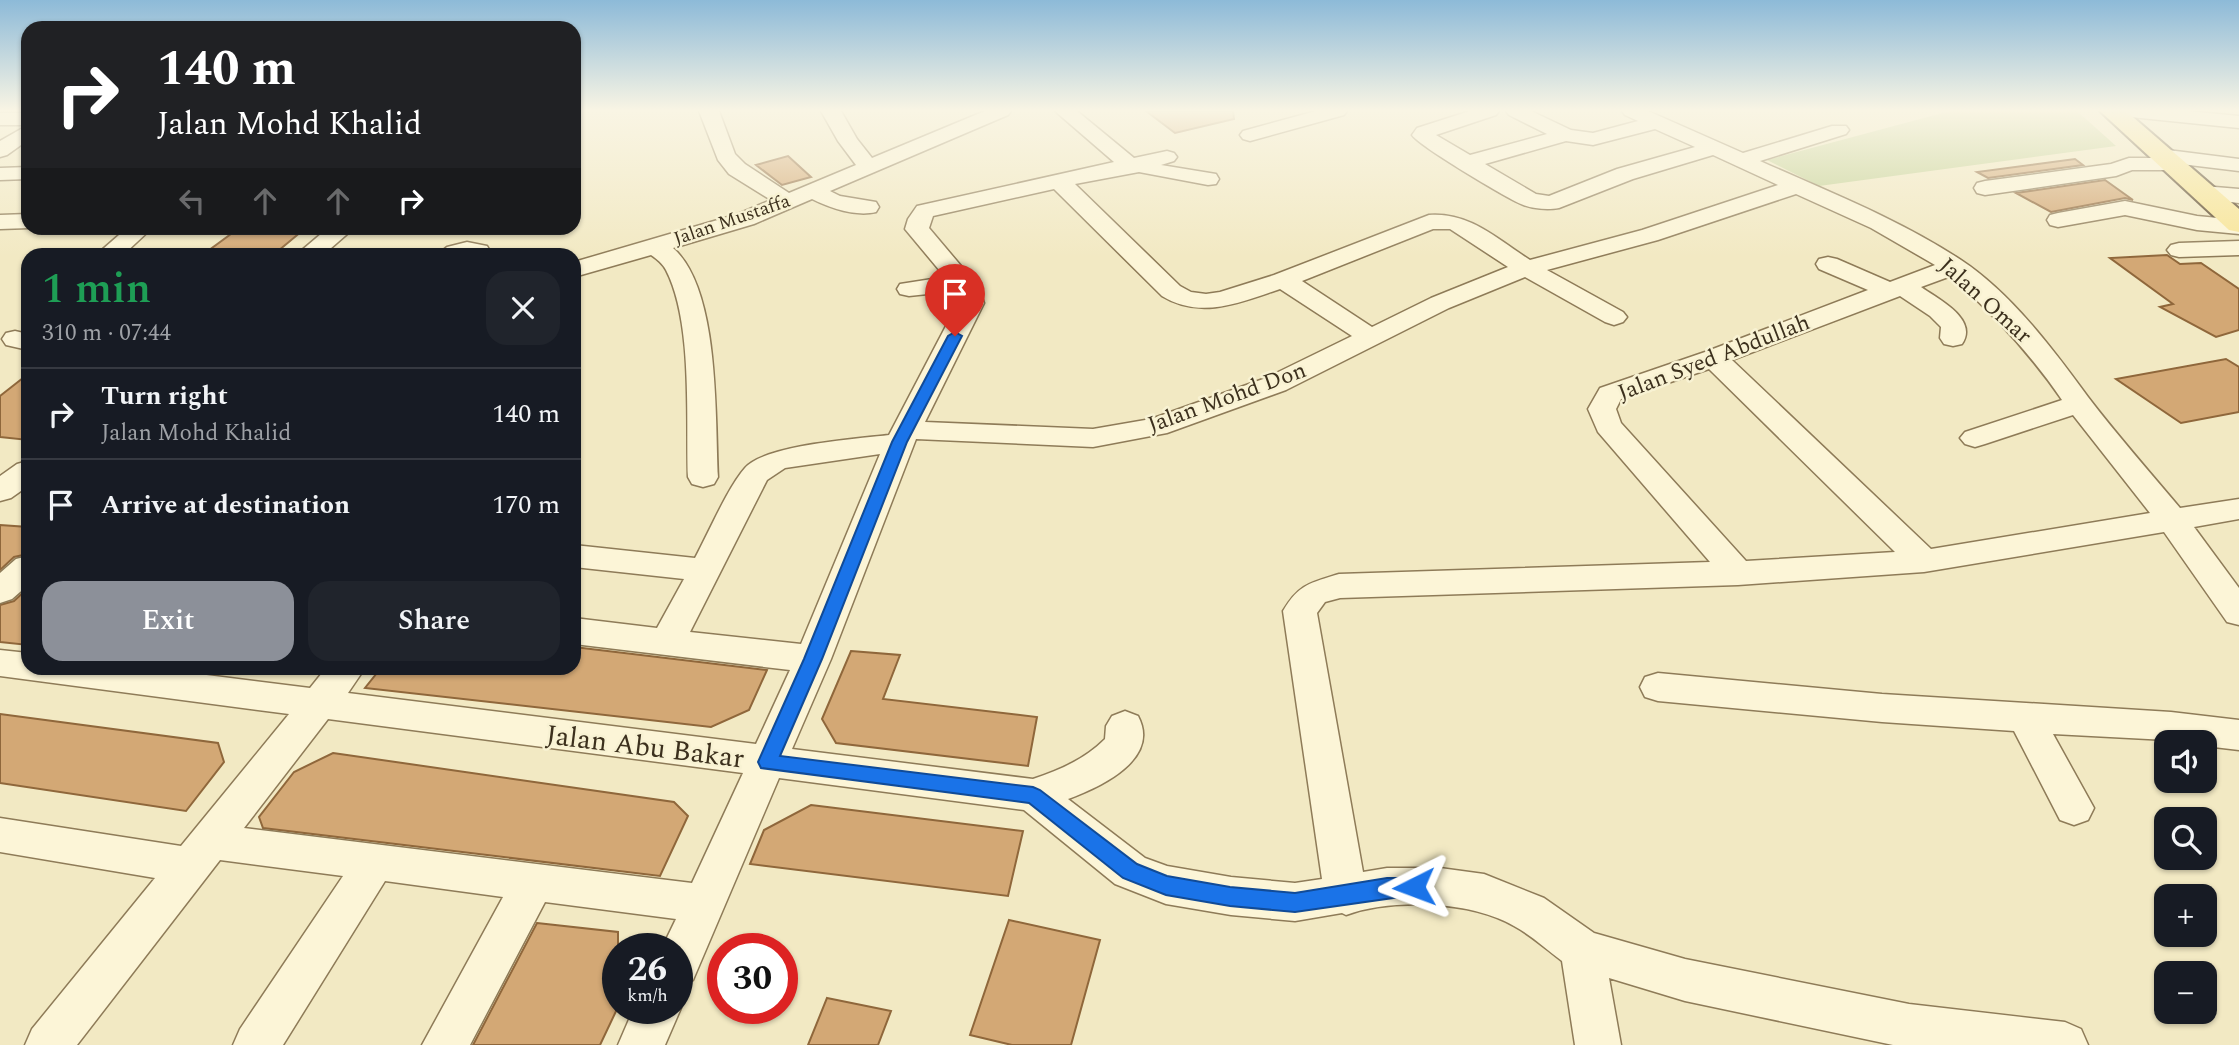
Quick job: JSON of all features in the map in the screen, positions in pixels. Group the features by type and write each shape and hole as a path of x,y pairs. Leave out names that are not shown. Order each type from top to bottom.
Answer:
{"main road":[{"path":"2165,160 2230,210"}],"street":[{"path":"728,160 737,169 789,202"},
{"path":"863,160 868,166"},
{"name":"Jalan Mustaffa","path":"581,268 733,224 883,160"},
{"path":"1128,160 1136,166 1156,171 1208,179"},
{"path":"691,933 813,659 903,436 971,303 969,291 917,229 919,219 925,211 1157,160"},
{"path":"1459,160 1530,200 1550,203 1625,174 1675,160"},
{"path":"1464,163 1476,160"},
{"name":"Jalan Omar","path":"1743,160 1879,223 1954,267 2002,309 2047,358 2079,404 2172,520 2239,612"},
{"path":"1985,188 2116,170 2129,164 2165,160 2236,167"},
{"path":"0,174 21,173"},
{"path":"1060,182 1171,291 1184,299 1206,302 1224,299 1283,281 1429,222 1444,221 1457,223 1526,268 1614,317"},
{"name":"Jalan Mohd Don","path":"667,642 755,475 765,466 779,460 903,436 1093,438 1157,427 1276,384 1440,303 1526,268 1650,235 1800,185"},
{"path":"812,191 835,202 868,207"},
{"path":"2058,220 2124,208 2154,212 2197,223 2230,210"},
{"path":"0,222 21,221"},
{"path":"116,248 132,235"},
{"path":"317,248 333,235"},
{"path":"656,246 677,266 688,293 697,358 703,477"},
{"path":"2179,250 2239,248"},
{"path":"1828,264 1896,289 1947,318 1954,327 1953,338"},
{"name":"Jalan Syed Abdullah","path":"1738,573 1608,426 1602,409 1610,394 1714,358 1954,267"},
{"path":"1283,281 1372,338"},
{"path":"909,289 961,283"},
{"path":"1714,358 1924,561"},
{"path":"1975,438 2079,404"},
{"path":"1346,896 1300,611 1313,594 1339,586 1738,573 1924,561 2239,509"},
{"path":"581,557 705,570"},
{"path":"0,591 21,573"},
{"path":"581,632 813,659"},
{"path":"0,663 21,666"},
{"name":"Jalan Abu Bakar","path":"93,675 1033,796"},
{"path":"48,1045 342,675"},
{"path":"1658,687 1882,708 2171,727 2239,735"},
{"path":"2025,717 2074,808"},
{"path":"1033,796 1064,785 1106,764 1124,745 1125,726"},
{"path":"1033,796 1130,871 1166,885 1230,896 1295,902 1346,896 1387,887 1440,887 1484,893 1529,912 1582,950 1685,980 1909,1026 2065,1045"},
{"path":"0,835 200,853 375,862 704,904"},
{"path":"256,1045 375,862"},
{"path":"445,1045 534,882"},
{"path":"1582,950 1598,1045"},
{"path":"641,1045 651,1024"}],"green space":[{"path":"1768,160 2014,160 1819,186"}],"building":[{"path":"775,160 792,160 811,177 782,185 756,165"},
{"path":"2069,160 2076,160 2083,165 1988,178 1977,172"},
{"path":"2105,180 2133,200 2125,198 2051,212 2016,193"},
{"path":"230,235 297,235 282,248 212,248"},
{"path":"2167,255 2180,264 2201,263 2239,289 2239,330 2216,337 2160,307 2173,304 2110,258"},
{"path":"2226,359 2239,367 2239,412 2181,423 2116,379"},
{"path":"21,380 21,439 0,437 0,396"},
{"path":"0,525 21,526 21,556 14,557 0,570"},
{"path":"21,594 21,644 0,642 0,605 14,601"},
{"path":"581,648 767,670 749,710 711,727 365,688 375,675 581,675"},
{"path":"851,651 900,655 883,699 1037,717 1028,766 836,743 822,719"},
{"path":"0,714 218,743 224,762 186,811 0,783"},
{"path":"333,753 674,802 688,816 660,876 263,828 259,817 294,772"},
{"path":"811,805 1023,831 1008,896 750,864 764,830"},
{"path":"1009,920 1100,940 1071,1045 1012,1045 970,1035"},
{"path":"537,923 618,932 602,933 602,1024 610,1024 600,1045 473,1045"},
{"path":"827,998 891,1011 878,1045 808,1045"}],"route":[{"path":"955,336 900,442 813,659 768,762 1033,796 1130,871 1166,885 1230,896 1295,902 1346,896 1387,887 1414,887"}]}
